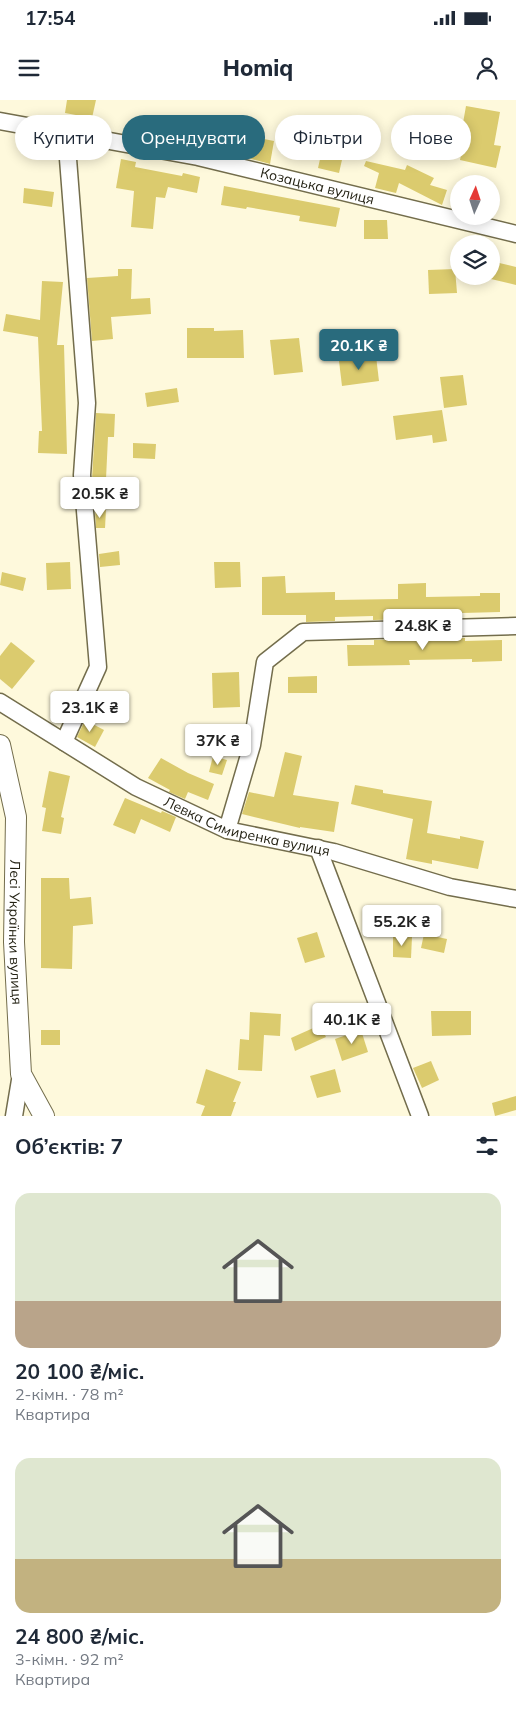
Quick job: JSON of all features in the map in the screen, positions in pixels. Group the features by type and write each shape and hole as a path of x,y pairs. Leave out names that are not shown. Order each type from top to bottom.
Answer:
{"street":[{"name":"Козацька вулиця","path":"0,121 15,124"},
{"name":"Козацька вулиця","path":"112,141 198,157 516,234"},
{"path":"64,742 98,667 82,475 87,403 68,160"},
{"path":"227,830 252,745 265,662 303,632 516,626"},
{"name":"Левка Симиренка вулиця","path":"0,702 136,787 227,830 318,848 450,888 516,899"},
{"name":"Лесі Українки вулиця","path":"0,745 16,817 7,942 21,1074 44,1116"},
{"path":"318,848 420,1116"},
{"path":"14,1116 21,1074"}],"building":[{"path":"67,100 96,100 93,115 65,113"},
{"path":"466,106 500,112 494,145 501,146 496,168 460,160 471,160 471,115 464,115"},
{"path":"265,139 274,141 270,164 255,160 265,160"},
{"path":"121,159 136,162 135,167 182,176 183,173 200,177 197,193 168,187 165,198 156,197 153,229 131,227 134,191 116,188"},
{"path":"320,160 342,160 339,173 318,168"},
{"path":"366,161 405,170 407,165 434,178 430,185 447,190 442,205 399,183 396,193 375,188 379,173 364,166"},
{"path":"224,186 340,208 336,227 299,221 300,216 247,207 246,209 221,205"},
{"path":"24,188 54,192 52,207 23,203"},
{"path":"364,220 387,220 388,239 364,239"},
{"path":"500,263 516,267 516,285 500,281"},
{"path":"118,269 132,269 131,299 150,298 151,314 111,317 113,339 92,341 87,278 118,276"},
{"path":"450,269 450,285 456,285 457,293 429,294 428,270"},
{"path":"42,281 63,282 57,345 64,345 67,454 38,453 39,431 42,431 38,337 3,331 6,314 40,320"},
{"path":"187,328 214,328 214,331 243,330 244,358 187,358"},
{"path":"299,338 303,372 274,375 270,340"},
{"path":"376,356 379,381 342,386 339,361"},
{"path":"463,375 467,405 444,408 440,377"},
{"path":"177,388 179,402 147,407 145,393"},
{"path":"442,410 447,441 433,443 432,435 396,440 393,416"},
{"path":"96,413 115,414 114,437 108,437 106,479 92,479"},
{"path":"133,443 156,444 155,459 133,458"},
{"path":"95,510 106,510 105,528 96,528"},
{"path":"119,551 120,565 100,567 99,554"},
{"path":"70,562 71,589 47,590 46,563"},
{"path":"214,562 240,562 241,587 215,588"},
{"path":"2,572 26,578 23,591 0,585"},
{"path":"285,576 286,593 335,592 335,600 398,599 398,584 426,583 426,597 480,596 480,593 500,593 500,612 462,613 462,618 373,620 373,616 335,617 335,621 306,622 306,615 262,615 262,577"},
{"path":"465,638 465,641 502,640 502,661 472,662 472,659 409,660 410,665 348,666 347,645 374,645 374,640"},
{"path":"11,642 35,661 12,689 0,679 0,656"},
{"path":"239,672 240,707 213,708 212,673"},
{"path":"317,676 317,693 288,693 288,677"},
{"path":"85,720 104,730 95,747 77,737"},
{"path":"285,752 302,756 293,795 339,802 334,832 300,828 242,814 249,792 274,797"},
{"path":"213,756 227,760 222,775 209,772"},
{"path":"161,758 188,773 214,784 208,800 188,792 185,799 169,792 170,790 148,778"},
{"path":"49,771 70,776 61,817 64,818 61,834 42,831 46,808 42,807"},
{"path":"355,785 383,790 383,793 432,801 427,833 460,839 460,836 484,841 478,869 432,860 432,864 406,859 413,819 351,804"},
{"path":"125,798 176,817 170,832 141,819 135,834 113,825"},
{"path":"41,878 69,878 70,899 91,897 93,924 73,926 72,969 41,968"},
{"path":"317,932 325,957 305,963 297,938"},
{"path":"424,934 447,939 444,953 421,948"},
{"path":"393,937 412,937 411,958 393,957"},
{"path":"431,1011 471,1011 471,1035 432,1036"},
{"path":"250,1012 281,1014 280,1036 264,1035 262,1071 238,1070 240,1039 249,1040"},
{"path":"320,1025 326,1037 295,1051 291,1038"},
{"path":"41,1030 60,1030 60,1045 41,1045"},
{"path":"361,1030 368,1052 342,1061 335,1039"},
{"path":"431,1061 439,1080 422,1088 413,1068"},
{"path":"206,1069 241,1082 233,1102 236,1102 231,1116 201,1116 205,1106 196,1103"},
{"path":"335,1069 341,1092 317,1098 310,1076"},
{"path":"516,1096 516,1110 495,1116 492,1103"}]}
